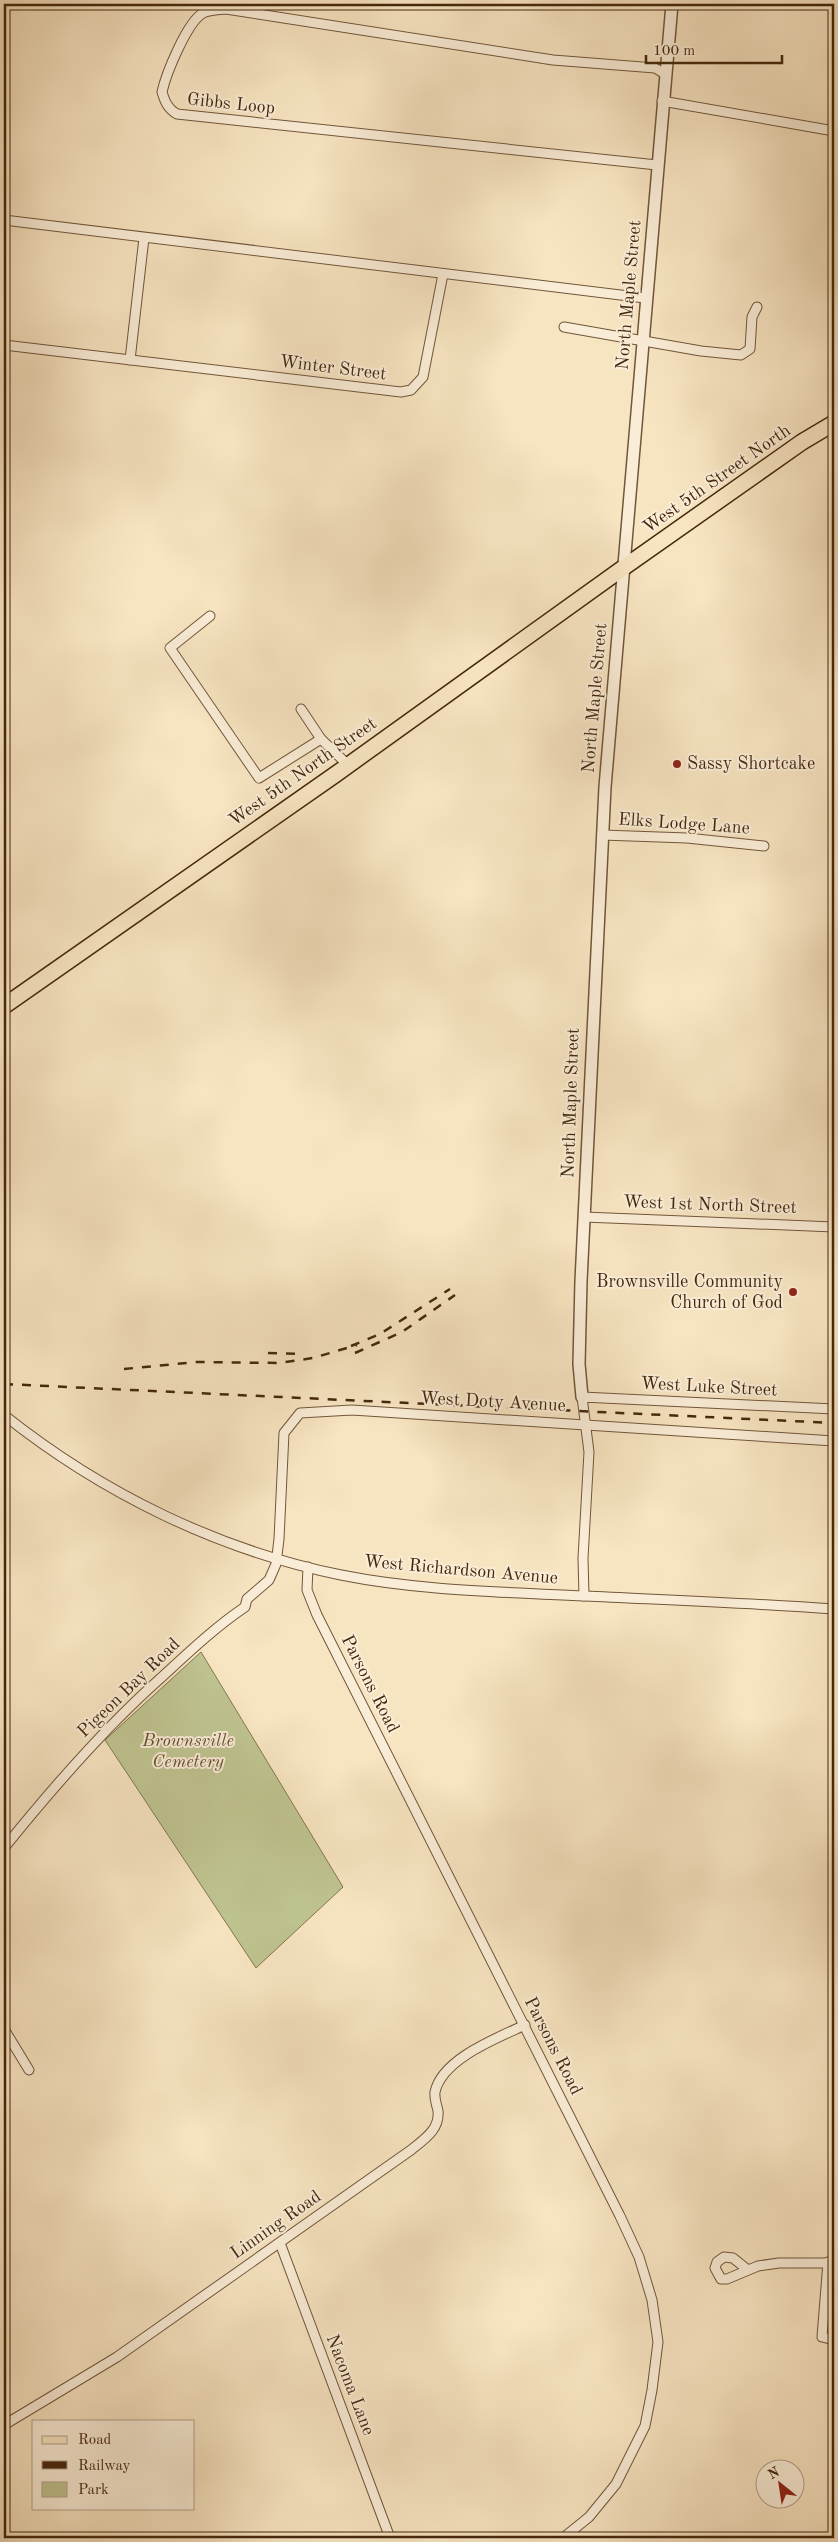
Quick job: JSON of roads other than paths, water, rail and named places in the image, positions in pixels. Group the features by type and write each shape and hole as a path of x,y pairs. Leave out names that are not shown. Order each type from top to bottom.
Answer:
{"main road":[{"name":"West 5th Street North","path":"623,568 802,442 834,423"},
{"name":"West 5th North Street","path":"4,1006 348,765 623,568"}],"street":[{"name":"North Maple Street","path":"582,1397 579,1364 584,1217 602,835 662,101 672,4"},
{"name":"Gibbs Loop","path":"657,165 177,114 171,111 165,102 162,92 188,30 196,18 203,13 226,9 544,58 655,68 665,74"},
{"path":"662,101 834,131"},
{"path":"4,220 646,298"},
{"path":"130,360 144,238"},
{"name":"Winter Street","path":"4,345 401,392 411,390 423,377 443,274"},
{"path":"564,327 733,356 741,355 750,349 752,317 757,307"},
{"path":"210,616 170,648 259,778 321,739"},
{"path":"302,709 321,739 348,765"},
{"name":"Elks Lodge Lane","path":"602,835 687,838 764,846"},
{"name":"West 1st North Street","path":"584,1217 834,1226"},
{"path":"582,1397 589,1452 583,1558 584,1596"},
{"name":"West Luke Street","path":"582,1397 834,1409"},
{"name":"West Doty Avenue","path":"276,1558 284,1433 300,1413 352,1410 586,1423 834,1441"},
{"name":"West Richardson Avenue","path":"4,1415 50,1450 111,1488 210,1536 276,1558 340,1575 419,1586 834,1609"},
{"name":"Pigeon Bay Road","path":"4,1848 70,1770 131,1704 218,1625 245,1607 247,1599 269,1580 276,1558"},
{"name":"Parsons Road","path":"308,1567 307,1590 317,1615 525,2025 639,2258 652,2300 658,2342 645,2426 637,2446 607,2496 589,2517 563,2538"},
{"name":"Linning Road","path":"4,2425 118,2357 411,2150 432,2132 438,2119 435,2093 442,2078 456,2062 525,2025"},
{"path":"4,2029 29,2070"},
{"name":"Nacoma Lane","path":"280,2243 390,2538"},
{"path":"748,2270 779,2263 831,2262 822,2338 834,2340"}],"railway":[{"path":"351,1346 380,1334 450,1289"},
{"path":"355,1353 402,1332 455,1295"},
{"path":"124,1369 196,1362 279,1363 313,1358 357,1345"},
{"path":"268,1353 304,1354"},
{"path":"4,1384 834,1423"}],"place":[{"name":"Sassy Shortcake","path":"677,764"},
{"name":"Brownsville Community Church of God","path":"793,1292"}],"park label":[{"name":"Brownsville Cemetery","path":"188,1751"}]}
